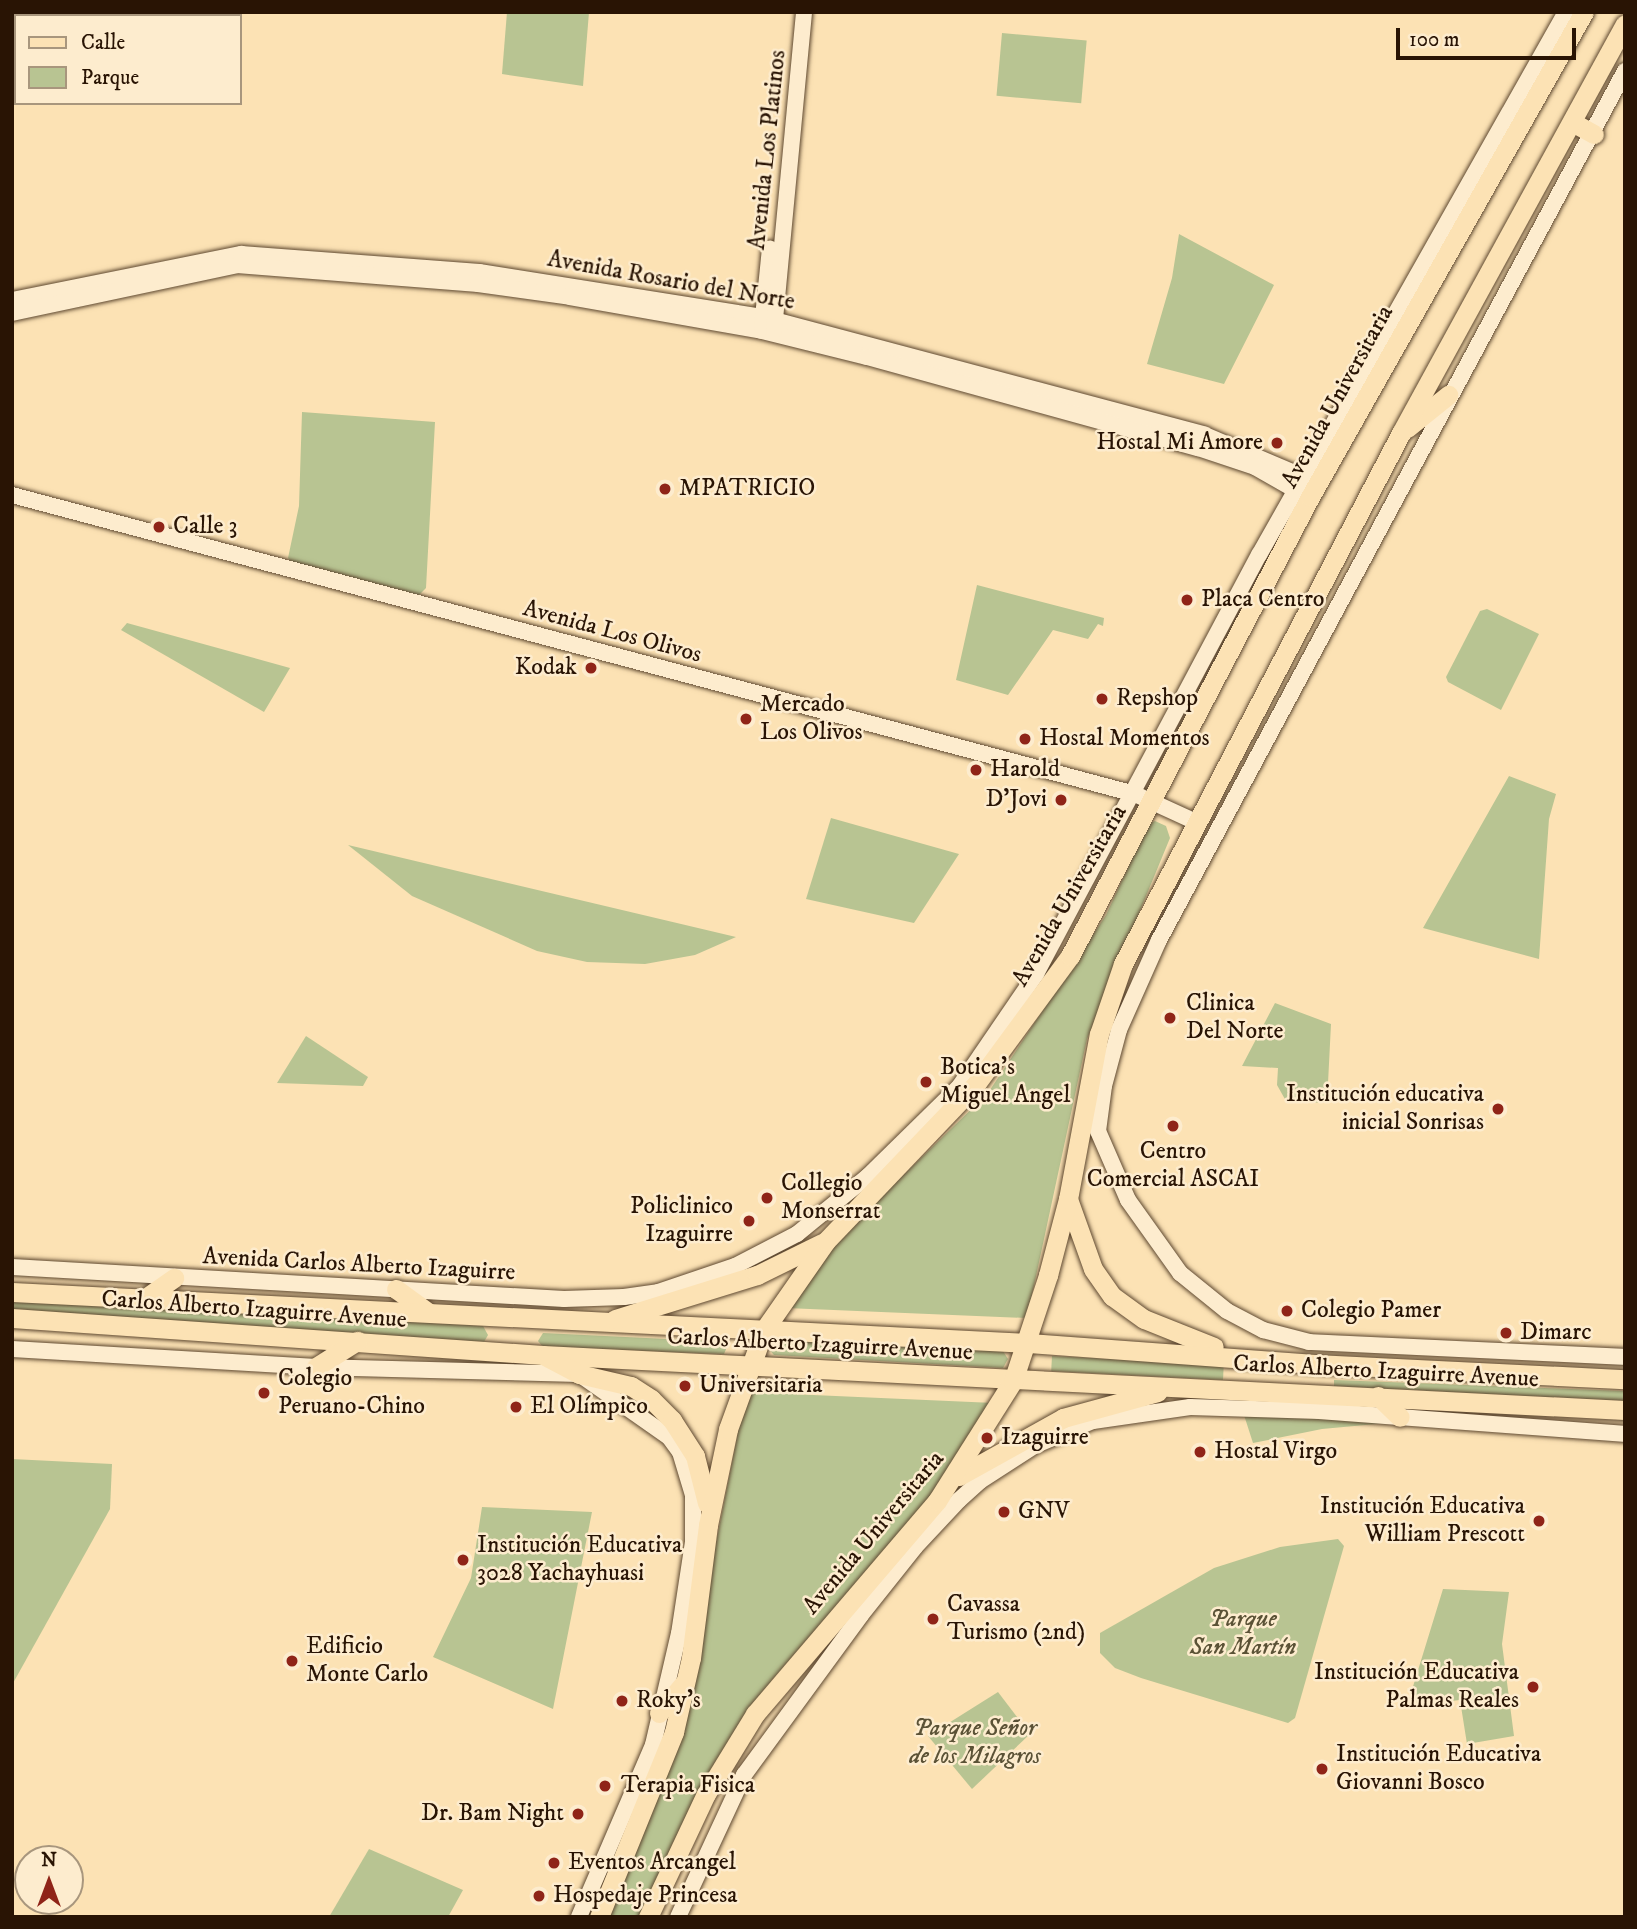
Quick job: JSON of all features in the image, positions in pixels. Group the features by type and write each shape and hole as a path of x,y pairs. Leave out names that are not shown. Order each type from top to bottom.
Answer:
{"main road":[{"name":"Avenida Universitaria","path":"599,1917 663,1763 688,1678 708,1525 728,1430 764,1330 874,1180 976,1084 1048,989 1144,798 1310,497 1584,12"},
{"name":"Avenida Universitaria","path":"648,1917 700,1804 755,1714 955,1479 1013,1381 1028,1343 1089,1132 1109,997 1196,822 1401,433 1625,24"},
{"path":"1572,122 1594,134"},
{"path":"1401,433 1448,395"},
{"path":"1068,1199 1093,1269 1112,1296 1144,1320 1199,1345 1272,1360 1280,1373 1272,1391"},
{"path":"600,1324 757,1275 827,1241"},
{"path":"144,1299 174,1278"},
{"path":"686,1296 700,1279"},
{"path":"396,1289 428,1312"},
{"name":"Carlos Alberto Izaguirre Avenue","path":"12,1292 428,1312 600,1324 1028,1343 1315,1364 1625,1379"},
{"path":"489,1317 497,1331 489,1352"},
{"name":"Carlos Alberto Izaguirre Avenue","path":"12,1318 489,1352 751,1364 1013,1381 1183,1386 1625,1410"},
{"path":"536,1320 528,1337 539,1354 579,1374 631,1387 673,1420 695,1456 706,1488 708,1525 693,1542"},
{"path":"316,1367 357,1341"},
{"path":"579,1374 616,1358"},
{"path":"1313,1393 1306,1381 1315,1364"},
{"path":"955,1479 1063,1418 1183,1386"},
{"path":"1378,1396 1400,1418"},
{"path":"659,1713 688,1678"}],"street":[{"name":"Avenida Los Platinos","path":"768,325 794,12"},
{"name":"Avenida Los Platinos","path":"768,325 804,12"},
{"name":"Avenida Universitaria","path":"1144,798 1217,633 1566,12"},
{"name":"Avenida Universitaria","path":"1089,1132 1111,1059 1143,972 1448,395 1594,134 1625,71"},
{"name":"Avenida Rosario del Norte","path":"12,300 217,256 269,254 479,272 768,325 1205,435 1248,450 1300,484"},
{"name":"Avenida Rosario del Norte","path":"12,313 237,265 275,266 491,286 768,325"},
{"name":"Avenida Los Olivos","path":"12,495 1144,798 1196,822"},
{"path":"1089,1132 1128,1200 1162,1250 1195,1289 1263,1331 1309,1342 1625,1357"},
{"name":"Avenida Universitaria","path":"700,1279 788,1239 874,1180"},
{"name":"Avenida Carlos Alberto Izaguirre","path":"12,1267 564,1299 658,1292 700,1279"},
{"path":"12,1349 316,1367 579,1374 659,1427 680,1452 693,1495 693,1542 679,1633 653,1745 579,1917"},
{"name":"Avenida Universitaria","path":"678,1917 744,1775 769,1738 915,1547 980,1481 1064,1432 1130,1413 1237,1407 1625,1434"}],"green space":[{"path":"507,12 589,12 583,86 502,74"},
{"path":"1002,33 1087,40 1081,103 997,96"},
{"path":"1179,234 1274,285 1224,384 1147,364 1172,278"},
{"path":"302,412 435,422 426,588 419,595 292,563 288,558 299,506"},
{"path":"977,585 1104,618 1103,626 1098,624 1088,639 1053,630 1008,695 956,680"},
{"path":"1487,609 1539,634 1501,710 1448,682 1446,677 1480,611"},
{"path":"127,623 290,668 264,712 121,630"},
{"path":"1509,776 1556,794 1549,819 1539,959 1423,928"},
{"path":"831,818 959,854 914,923 806,899"},
{"path":"1155,821 1166,826 1170,838 1087,1039 1027,1318 786,1308 824,1252 988,1093 1106,915 1148,824"},
{"path":"348,845 736,937 695,955 645,964 587,962 537,951 412,896"},
{"path":"1275,1003 1331,1024 1327,1103 1286,1101 1277,1085 1278,1068 1242,1066"},
{"path":"306,1036 368,1077 363,1086 277,1083"},
{"path":"12,1298 483,1326 488,1335 484,1342 12,1313"},
{"path":"543,1333 729,1342 724,1354 543,1347 538,1341"},
{"path":"775,1340 1003,1351 1008,1359 1003,1368 774,1355 767,1347"},
{"path":"1052,1356 1224,1365 1223,1380 1051,1371"},
{"path":"1334,1380 1625,1391 1625,1401 1334,1386"},
{"path":"746,1392 994,1403 951,1474 772,1680 642,1917 607,1917 639,1844 714,1553"},
{"path":"1243,1412 1387,1423 1322,1429 1253,1443"},
{"path":"12,1459 112,1464 110,1509 12,1685"},
{"path":"482,1507 592,1512 553,1709 433,1657 471,1578"},
{"name":"Parque San Martín","path":"1338,1539 1344,1546 1295,1718 1288,1723 1141,1678 1115,1668 1100,1653 1100,1633 1214,1568 1280,1547"},
{"path":"1443,1589 1509,1592 1502,1644 1514,1736 1467,1744 1460,1700 1407,1706"},
{"name":"Parque Señor de los Milagros","path":"998,1692 1030,1734 972,1789 928,1736"},
{"path":"369,1849 463,1890 448,1917 329,1917"}],"place":[{"name":"Hostal Mi Amore","path":"1277,443"},
{"name":"MPATRICIO","path":"665,489"},
{"name":"Calle 3","path":"159,527"},
{"name":"Placa Centro","path":"1187,600"},
{"name":"Kodak","path":"591,668"},
{"name":"Repshop","path":"1102,699"},
{"name":"Mercado Los Olivos","path":"746,719"},
{"name":"Hostal Momentos","path":"1025,739"},
{"name":"Harold","path":"976,770"},
{"name":"D'Jovi","path":"1061,800"},
{"name":"Clinica Del Norte","path":"1170,1018"},
{"name":"Botica's Miguel Angel","path":"926,1082"},
{"name":"Institución educativa inicial Sonrisas","path":"1498,1109"},
{"name":"Centro Comercial ASCAI","path":"1173,1126"},
{"name":"Collegio Monserrat","path":"767,1198"},
{"name":"Policlinico Izaguirre","path":"749,1221"},
{"name":"Colegio Pamer","path":"1287,1311"},
{"name":"Dimarc","path":"1506,1333"},
{"name":"Universitaria","path":"685,1386"},
{"name":"Colegio Peruano-Chino","path":"264,1393"},
{"name":"El Olímpico","path":"516,1407"},
{"name":"Izaguirre","path":"987,1438"},
{"name":"Hostal Virgo","path":"1200,1452"},
{"name":"GNV","path":"1004,1512"},
{"name":"Institución Educativa William Prescott","path":"1539,1521"},
{"name":"Institución Educativa 3028 Yachayhuasi","path":"463,1560"},
{"name":"Cavassa Turismo (2nd)","path":"933,1619"},
{"name":"Edificio Monte Carlo","path":"292,1661"},
{"name":"Institución Educativa Palmas Reales","path":"1533,1687"},
{"name":"Roky's","path":"622,1701"},
{"name":"Institución Educativa Giovanni Bosco","path":"1322,1769"},
{"name":"Terapia Fisica","path":"605,1786"},
{"name":"Dr. Bam Night","path":"578,1814"},
{"name":"Eventos Arcangel","path":"554,1863"},
{"name":"Hospedaje Princesa","path":"539,1896"}]}
